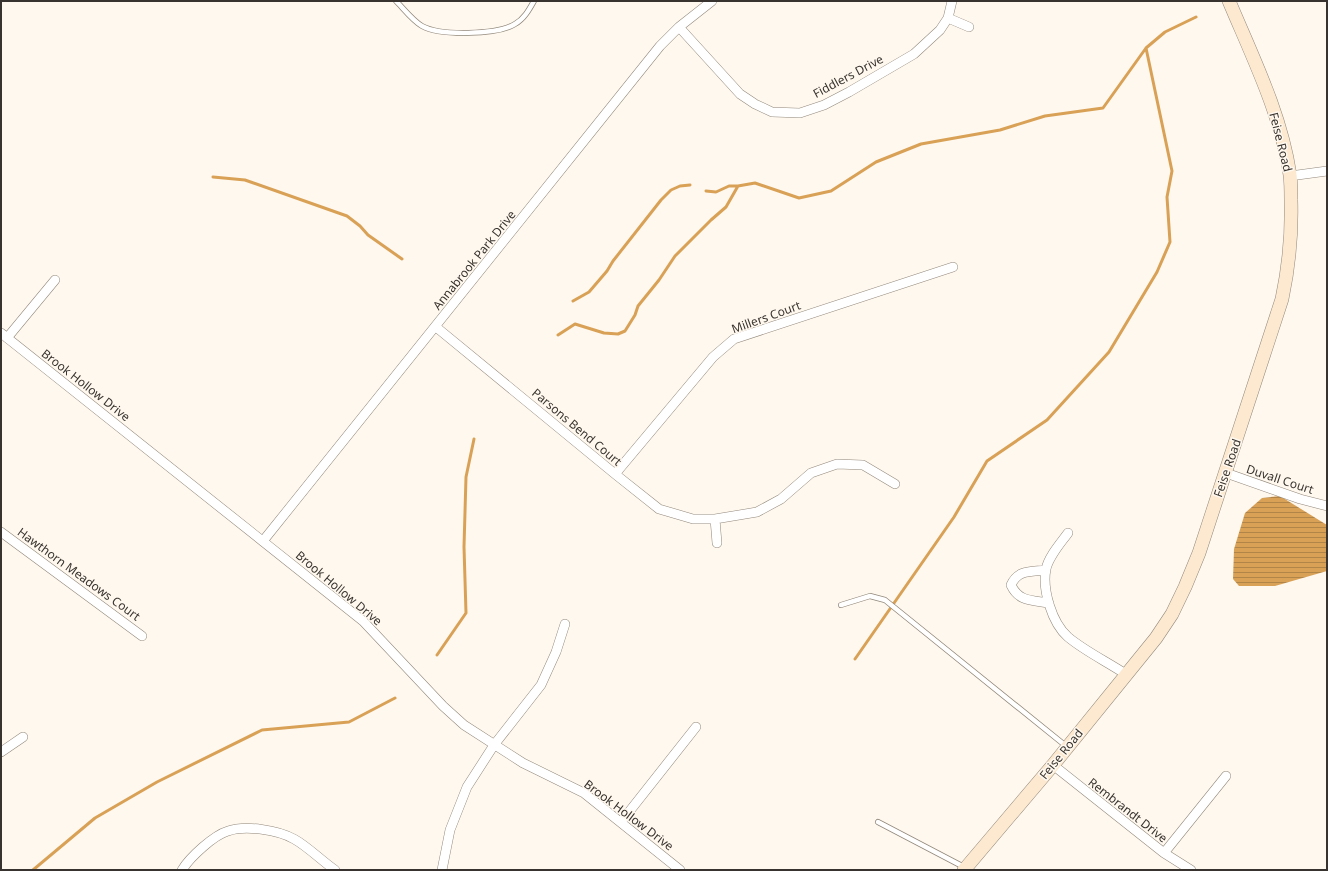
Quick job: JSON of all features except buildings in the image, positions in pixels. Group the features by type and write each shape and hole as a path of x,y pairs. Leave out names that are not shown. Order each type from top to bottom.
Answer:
{"main road":[{"name":"Feise Road","path":"965,869 1127,675 1156,638 1172,614 1199,553 1282,299 1288,270 1291,244 1292,219 1290,176 1280,129 1269,97 1229,1"}],"street":[{"name":"Annabrook Park Drive","path":"264,541 660,46 680,27 712,1"},
{"name":"Fiddlers Drive","path":"680,27 740,94 755,104 772,112 800,113 824,105 914,54 940,30 948,18 952,1"},
{"path":"948,18 969,27"},
{"path":"1290,176 1327,171"},
{"name":"Millers Court","path":"615,474 713,357 734,339 953,266"},
{"path":"4,336 55,280"},
{"name":"Parsons Bend Court","path":"436,327 615,474 659,508 692,519 715,520 757,512 781,498 811,473 837,464 863,465 895,484"},
{"name":"Brook Hollow Drive","path":"4,336 363,621 380,637 443,706 464,725 523,763 584,793 680,870"},
{"name":"Duvall Court","path":"1226,473 1300,499 1327,506"},
{"path":"715,520 717,543"},
{"name":"Hawthorn Meadows Court","path":"1,532 142,636"},
{"path":"1068,533 1051,556 1046,570 1047,595 1059,628 1068,636 1127,675"},
{"path":"1046,570 1021,572 1014,578 1011,585 1014,591 1021,598 1049,603"},
{"path":"442,870 450,830 467,787 494,745 541,684 556,652 565,624"},
{"path":"621,822 696,727"},
{"path":"1,752 23,737"},
{"name":"Rembrandt Drive","path":"1052,765 1164,854 1191,870"},
{"path":"1164,854 1226,776"},
{"path":"182,870 188,861 210,842 228,831 246,828 276,832 294,839 335,870"}],"lane":[{"path":"396,1 421,26 432,30 477,33 499,31 516,24 527,14 534,1"},
{"path":"841,605 870,596 885,600 1067,747"},
{"path":"878,822 965,869"}],"shaded area":[{"path":"1280,496 1327,525 1327,571 1275,586 1239,586 1233,579 1234,549 1245,513 1262,498"}],"waterway":[{"path":"558,335 575,324 604,333 618,334 625,331 635,315 638,306 659,280 675,256 726,207 738,186 755,183 799,198 831,191 876,162 921,144 1000,130 1045,116 1103,108 1146,48 1165,32 1196,17"},
{"path":"855,659 954,517 987,461 1047,420 1109,352 1157,272 1170,242 1167,197 1172,171 1146,48"},
{"path":"213,177 245,180 347,216 360,226 368,235 402,259"},
{"path":"573,301 589,292 607,271 613,261 661,200 671,190 680,186 690,185"},
{"path":"706,191 716,192 729,186 738,186"},
{"path":"437,655 466,613 464,547 466,477 474,439"},
{"path":"33,870 95,818 157,782 262,730 349,722 395,698"}]}
